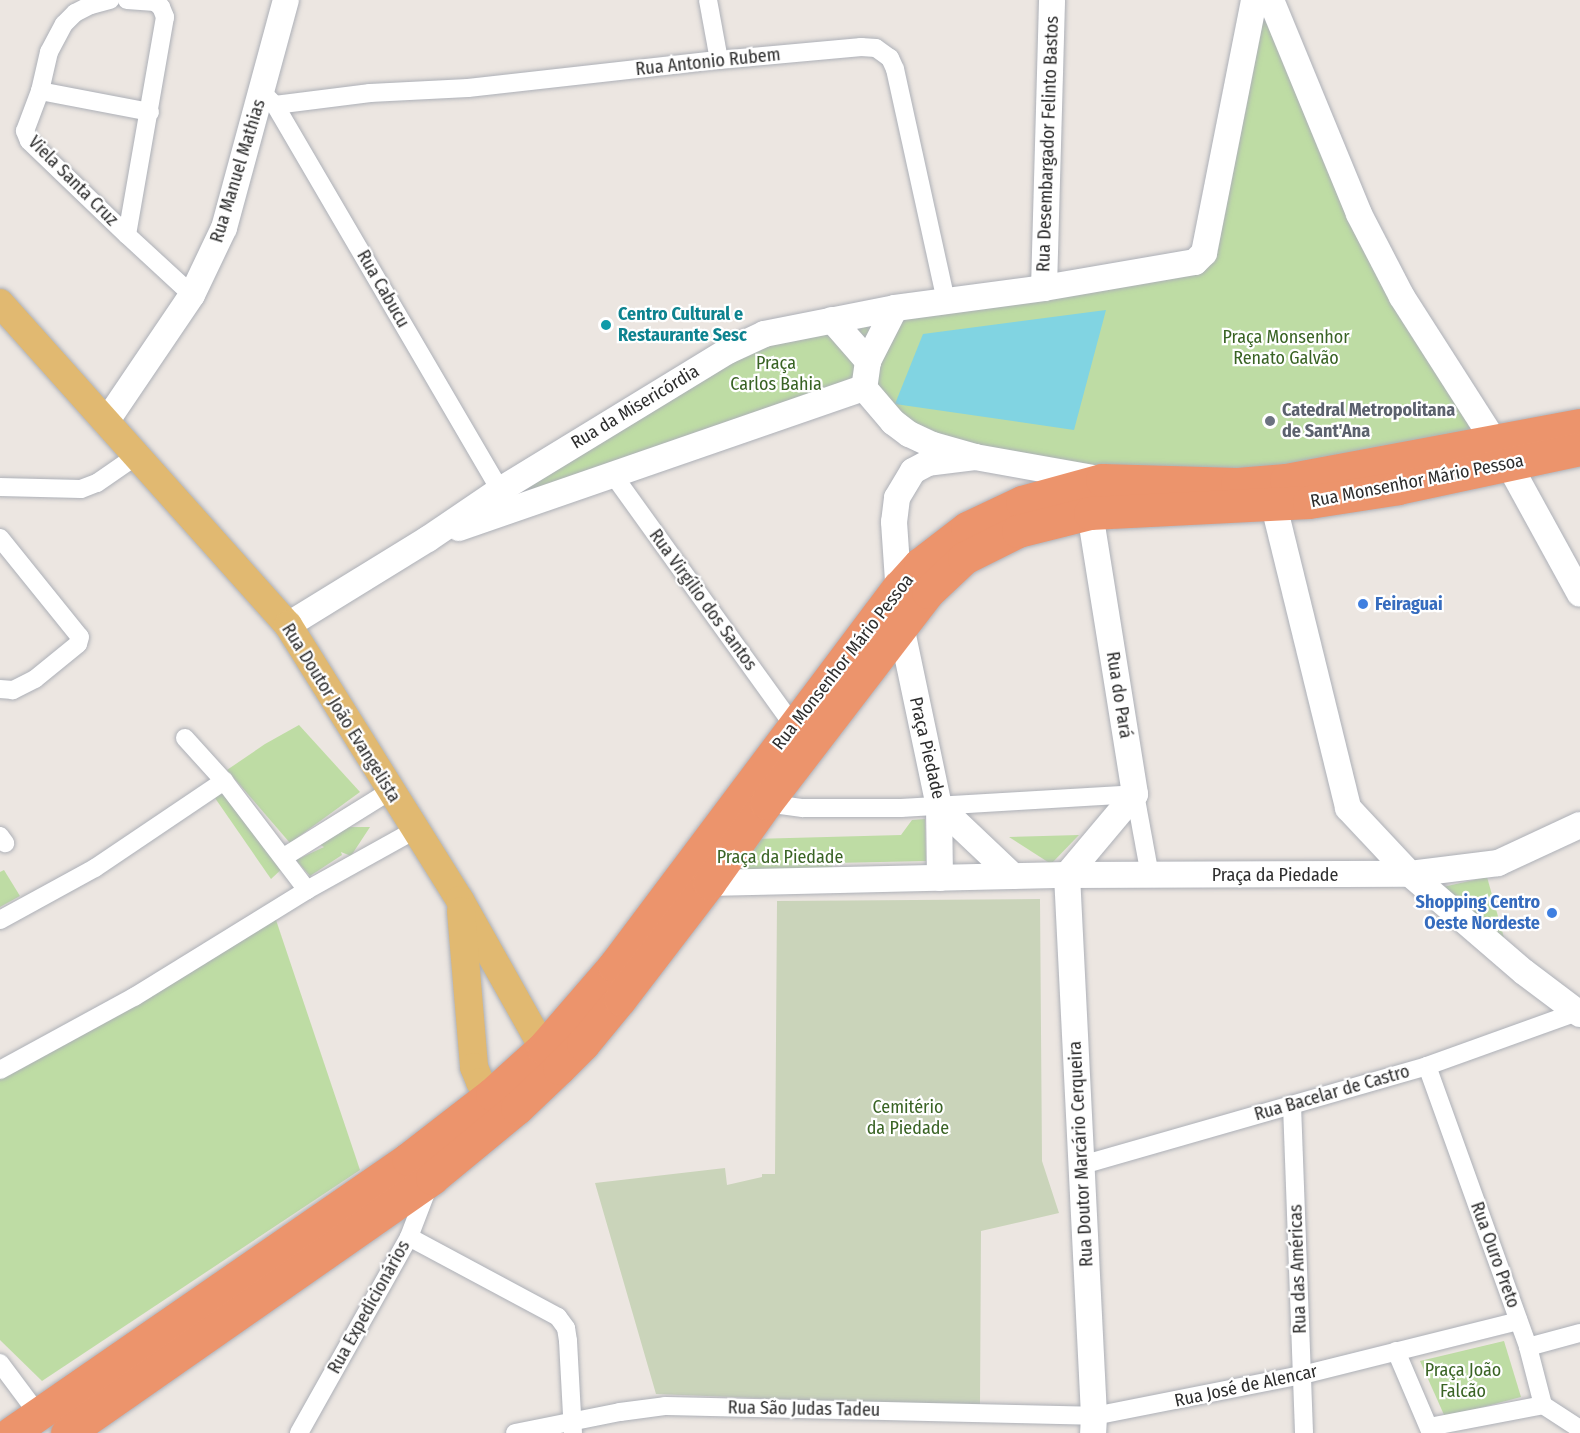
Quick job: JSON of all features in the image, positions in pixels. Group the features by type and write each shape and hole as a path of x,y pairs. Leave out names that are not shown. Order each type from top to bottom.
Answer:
{"highway":[{"name":"Rua Monsenhor Mário Pessoa","path":"504,1101 551,1058 605,1017 709,883 766,803 901,626 928,592 964,558 1018,531 1090,513 1274,506 1398,488 1580,425"},
{"name":"Rua Monsenhor Mário Pessoa","path":"551,1058 614,966 793,725 900,586 920,564 945,544 993,514 1040,496 1102,480 1237,484 1286,480 1500,452 1580,449"},
{"path":"67,1433 432,1178 504,1101"},
{"path":"11,1433 408,1159 504,1101"}],"main road":[{"name":"Rua Doutor João Evangelista","path":"0,303 288,625 460,900 551,1058"},
{"path":"460,900 474,1066 480,1082 504,1101"}],"street":[{"name":"Viela Santa Cruz","path":"110,0 91,5 75,13 64,24 48,52 40,91 25,131 28,138 192,295"},
{"name":"Viela Santa Cruz","path":"127,0 155,2 161,7 165,17 127,235"},
{"name":"Rua Manuel Mathias","path":"106,422 192,295 224,228 268,98 286,0"},
{"path":"708,0 719,60"},
{"name":"Rua Desembargador Felinto Bastos","path":"1044,288 1052,0"},
{"path":"1102,480 975,457 909,434 882,411 864,388 868,361 895,308 1044,288 1181,266 1201,258 1204,253 1254,0"},
{"path":"1271,0 1359,214 1402,297 1500,452 1580,594"},
{"name":"Rua Antonio Rubem","path":"268,98 468,88 719,60 861,47 876,48 890,58 912,142 945,300"},
{"path":"40,91 150,112"},
{"name":"Rua Cabucu","path":"268,98 500,490"},
{"name":"Rua da Misericórdia","path":"288,625 428,539 500,490 728,351 764,334 895,308"},
{"path":"832,320 868,361"},
{"name":"Rua da Misericórdia","path":"428,539 864,388"},
{"path":"0,487 81,489 97,483 136,456"},
{"path":"901,626 894,522 897,498 914,471 928,463 975,457"},
{"name":"Rua Virgílio dos Santos","path":"614,476 793,725"},
{"path":"1274,506 1348,808 1410,874 1524,972 1579,1013"},
{"name":"Rua do Pará","path":"1090,513 1150,876"},
{"path":"0,538 80,637 78,644 35,679 13,690 0,689"},
{"name":"Praça Piedade","path":"901,626 939,806 1013,876"},
{"path":"185,738 224,781 307,890"},
{"path":"0,920 95,868 224,781"},
{"path":"284,857 390,791"},
{"path":"766,803 803,808 939,806 1135,794"},
{"path":"1067,875 1135,794"},
{"path":"939,806 940,878"},
{"name":"Praça da Piedade","path":"709,883 1067,875 1410,874 1498,863 1580,825"},
{"path":"0,1070 134,997 307,890 415,830"},
{"name":"Rua Doutor Marcário Cerqueira","path":"1067,875 1094,1425"},
{"name":"Rua Bacelar de Castro","path":"1082,1165 1426,1066 1579,1013"},
{"name":"Rua Ouro Preto","path":"1426,1066 1528,1347 1543,1405"},
{"name":"Rua das Américas","path":"1292,1105 1304,1433"},
{"name":"Rua Expedicionários","path":"299,1433 409,1237 432,1178"},
{"path":"409,1237 558,1317 566,1329 568,1341 572,1427"},
{"path":"1518,1321 1396,1351 1430,1430 1543,1405 1580,1429"},
{"path":"1528,1347 1580,1333"},
{"name":"Rua José de Alencar","path":"1094,1425 1396,1351"},
{"path":"0,1363 38,1414"},
{"name":"Rua São Judas Tadeu","path":"515,1433 572,1427 665,1406 1094,1425"}],"green space":[{"name":"Praça Monsenhor Renato Galvão","path":"1255,0 1270,0 1475,435 1286,473 1104,476 934,441 865,384 428,539 728,351 898,313 1194,264"},
{"path":"299,725 360,792 290,843 227,770 265,744"},
{"path":"225,788 285,866 271,879 215,798"},
{"name":"Praça da Piedade","path":"925,819 926,861 834,863 829,873 728,877 752,839 901,835 912,820"},
{"path":"342,827 370,827 351,856 341,852 342,855 310,876 296,860 324,847 319,844"},
{"path":"1079,835 1051,864 1009,837"},
{"path":"4,870 20,896 0,907 0,872"},
{"path":"1487,877 1506,945 1434,889"},
{"name":"Cemitério da Piedade","path":"1040,899 1042,1161 1059,1213 981,1231 980,1407 656,1394 595,1183 725,1168 727,1185 762,1177 762,1174 775,1174 777,901"},
{"path":"275,917 360,1170 42,1381 0,1340 0,1076"},
{"name":"Praça João Falcão","path":"1504,1341 1521,1397 1445,1417 1420,1361"}],"water":[{"path":"1106,310 1074,430 895,404 923,334"}],"place":[{"name":"Centro Cultural e Restaurante Sesc","path":"606,325"},
{"name":"Catedral Metropolitana de Sant'Ana","path":"1270,421"},
{"name":"Feiraguai","path":"1363,604"},
{"name":"Shopping Centro Oeste Nordeste","path":"1552,913"}],"park label":[{"name":"Praça Carlos Bahia","path":"776,374"}]}
